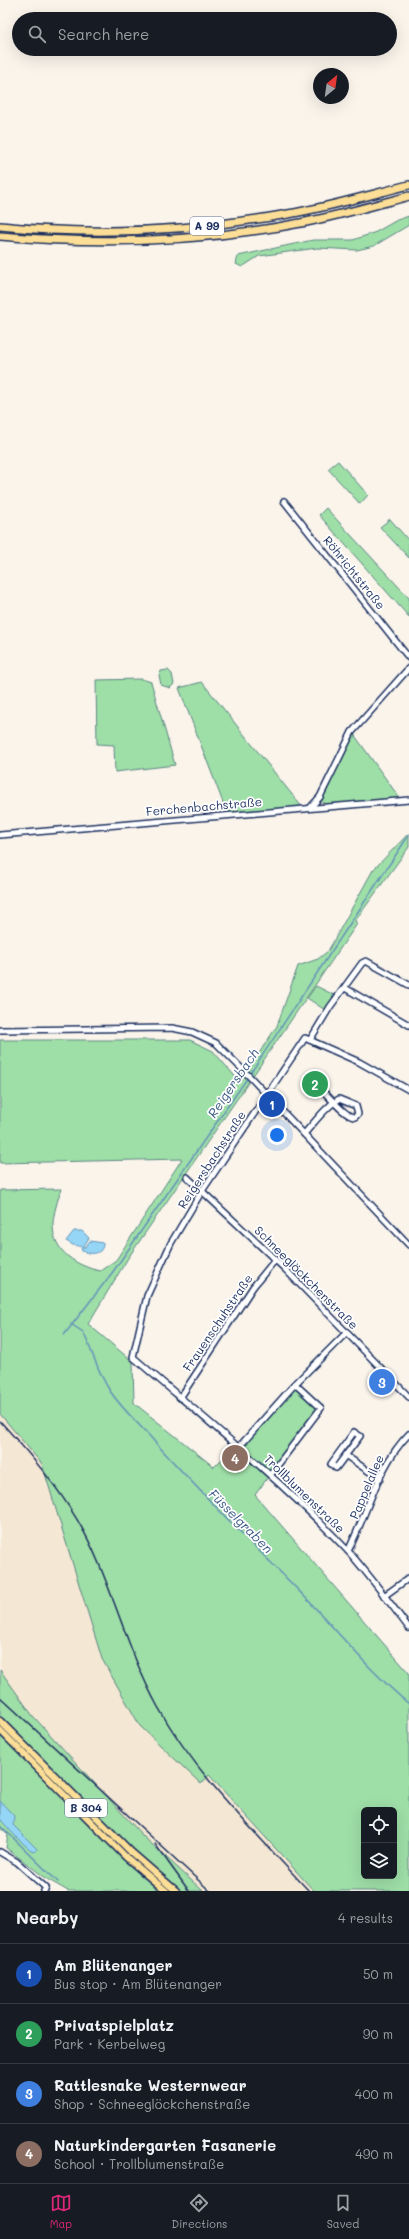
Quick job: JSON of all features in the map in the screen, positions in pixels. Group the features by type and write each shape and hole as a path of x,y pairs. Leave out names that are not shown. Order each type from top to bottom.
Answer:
{"highway":[{"name":"A 99","path":"0,226 98,231 193,227 234,223 311,210 409,185"},
{"name":"A 99","path":"0,236 92,242 212,236 306,222 409,196"}],"main road":[{"name":"B 304","path":"0,1721 131,1852 176,1891"},
{"name":"B 304","path":"0,1730 126,1857 166,1891"}],"street":[{"name":"Röhrichtstraße","path":"284,501 409,658"},
{"path":"310,808 318,800 352,732 409,668"},
{"path":"318,800 323,807"},
{"name":"Ferchenbachstraße","path":"0,835 409,800"},
{"name":"Reigersbachstraße","path":"133,1357 147,1296 171,1244 202,1191 305,1038 310,1040 330,1007 362,963 366,961 371,962 409,985"},
{"path":"345,988 409,1025"},
{"path":"0,1030 172,1028 192,1032 216,1043 250,1076 409,1245"},
{"path":"310,1040 359,1062 409,1090"},
{"path":"304,1134 334,1102 343,1099 356,1106 358,1114 355,1117 348,1116 334,1102 320,1088"},
{"name":"Schneeglöckchenstraße","path":"187,1177 275,1260 409,1397"},
{"name":"Frauenschuhstraße","path":"180,1398 253,1287 275,1260"},
{"path":"238,1447 295,1384 347,1332"},
{"name":"Trollblumenstraße","path":"133,1357 271,1474 348,1551 409,1628"},
{"path":"271,1474 321,1408 295,1384"},
{"path":"354,1432 360,1436 345,1455 336,1468 331,1464 354,1432"},
{"name":"Pappelallee","path":"348,1551 393,1451 409,1434"},
{"path":"345,1455 380,1479"},
{"path":"384,1596 409,1578"},
{"path":"0,1852 17,1862 45,1889"}],"shaded area":[{"path":"0,1414 42,1464 61,1520 201,1784 208,1775 314,1891 203,1891 143,1836 33,1716 0,1670"}],"green space":[{"path":"409,216 409,225 374,246 357,250 317,248 259,256 242,267 236,264 238,256 313,240 353,240 376,232 397,220"},
{"path":"338,461 368,495 360,504 328,469"},
{"path":"326,508 409,598 409,617 319,515"},
{"path":"390,519 409,541 409,558 380,527"},
{"path":"168,670 172,674 174,684 170,688 161,685 159,675 161,671"},
{"path":"142,679 151,682 175,765 115,772 114,745 97,744 96,680"},
{"path":"202,682 302,807 227,813 179,688"},
{"path":"353,733 401,800 330,805 322,802 321,797"},
{"path":"409,833 409,847 355,921 357,924 128,1258 88,1324 133,1362 134,1403 214,1467 233,1448 268,1477 255,1495 409,1673 409,1891 314,1891 209,1775 201,1784 140,1726 102,1659 42,1464 0,1414 0,1190 61,1189 53,1221 54,1235 57,1243 68,1256 75,1261 83,1266 100,1271 116,1260 182,1159 0,1163 0,1040 190,1040 213,1051 240,1082 277,1026 298,966 318,959 328,951 373,870"},
{"path":"316,986 336,996 325,1010 307,998"},
{"path":"294,1386 319,1409 271,1471 243,1447"},
{"path":"0,1670 33,1716 143,1836 203,1891 181,1891 132,1849 0,1716"},
{"path":"0,1734 124,1860 159,1891 68,1891 47,1879 6,1848 8,1834 0,1827"}],"water":[{"path":"74,1231 82,1231 89,1238 83,1247 73,1245 66,1241"},
{"path":"90,1241 103,1243 99,1252 89,1253 82,1251 81,1248 85,1247"},
{"path":"0,1801 14,1816 13,1825 37,1849 36,1851 33,1852 17,1838 0,1819"}],"waterway":[{"name":"Reigersbach","path":"64,1335 112,1273 246,1080 409,835"},
{"name":"Füsselgraben","path":"71,1324 83,1332"},
{"name":"Füsselgraben","path":"84,1334 106,1384 126,1411 208,1499 301,1593 380,1678 409,1704"},
{"path":"0,1825 58,1882"}],"railway":[{"path":"0,1421 42,1469 67,1503 78,1521 105,1578 140,1671 158,1707 174,1732 191,1757 228,1803 309,1891"},
{"path":"0,1697 210,1891"},
{"path":"155,1844 189,1891"}],"place":[{"name":"Privatspielplatz","path":"315,1084"},
{"name":"Am Blütenanger","path":"272,1104"},
{"name":"Rattlesnake Westernwear","path":"382,1382"},
{"name":"Naturkindergarten Fasanerie","path":"235,1458"}]}
